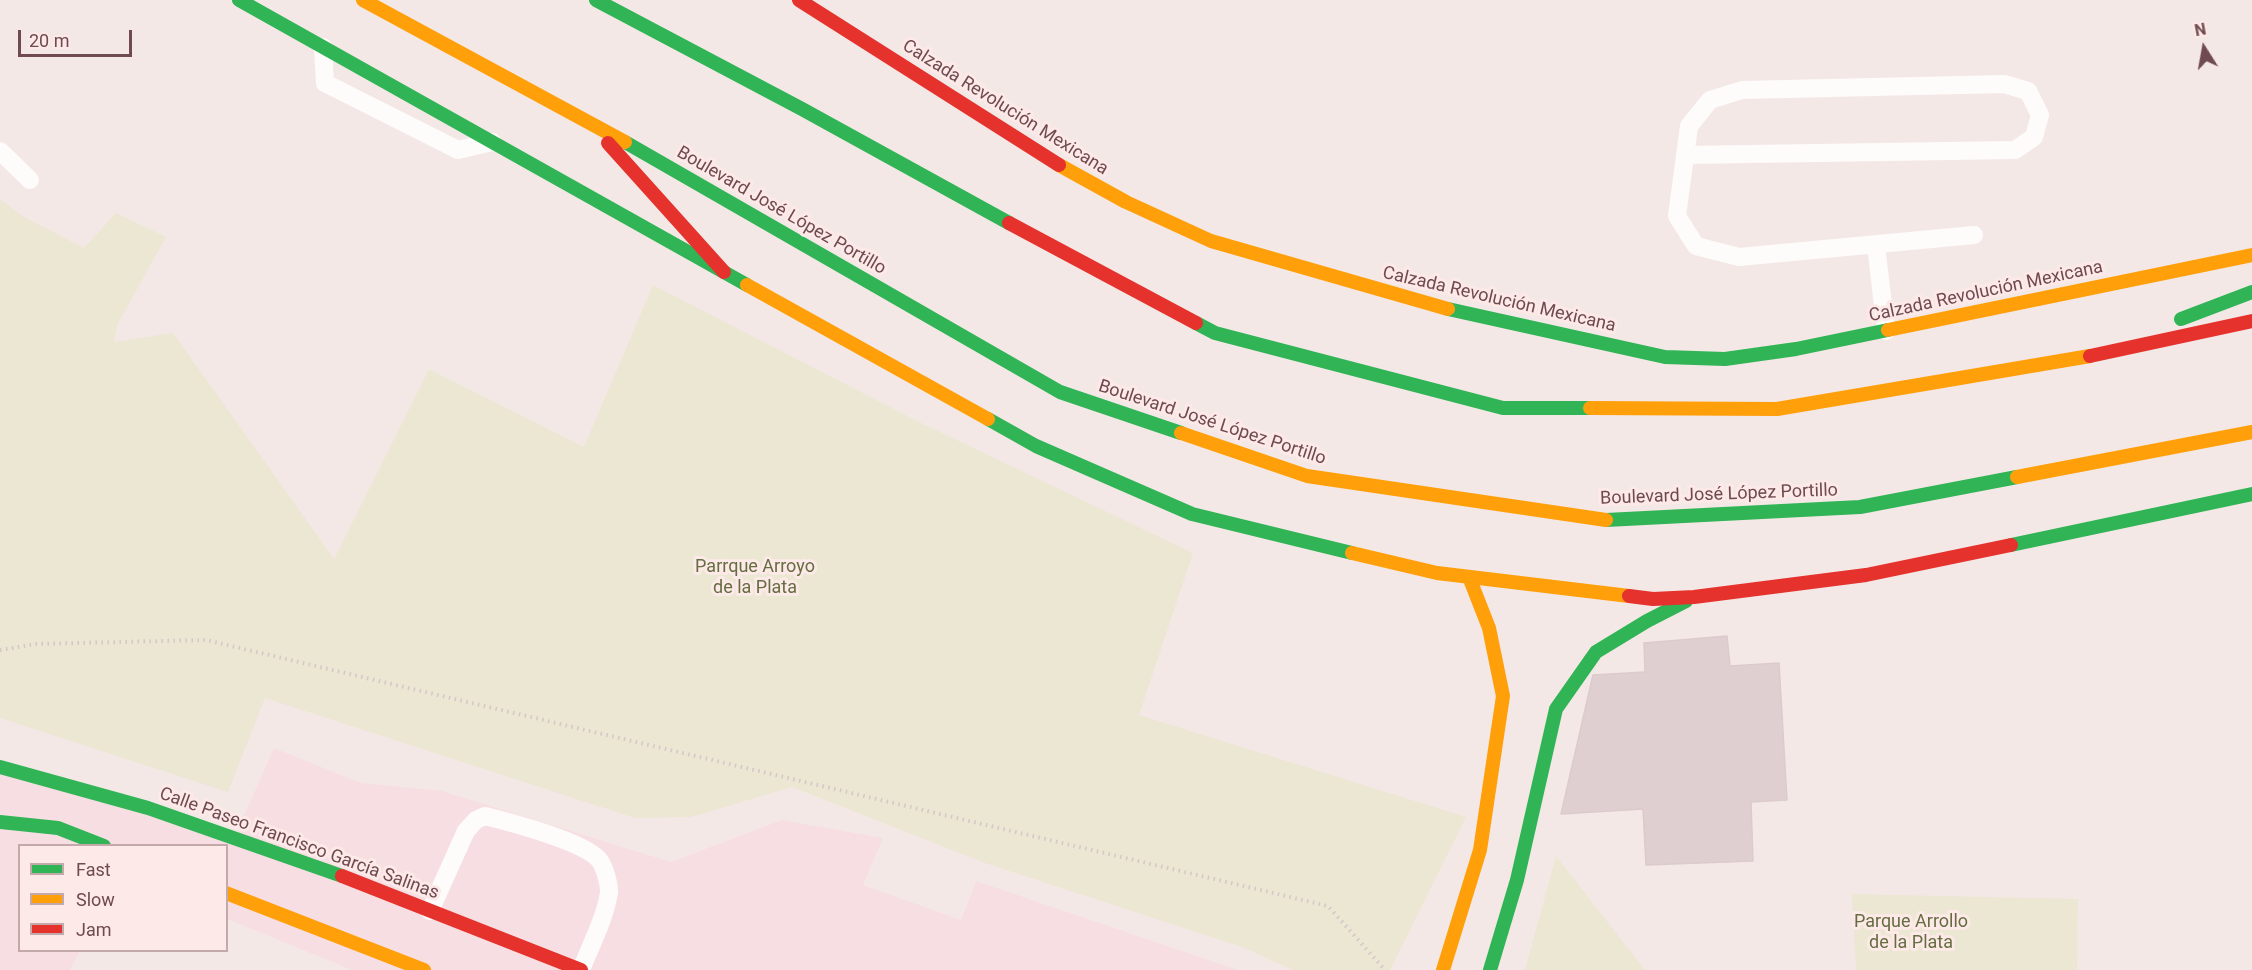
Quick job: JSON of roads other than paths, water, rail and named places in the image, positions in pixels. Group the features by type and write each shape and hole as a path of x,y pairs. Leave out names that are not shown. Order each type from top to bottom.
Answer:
{"main road":[{"path":"239,0 1036,446 1192,514 1437,573 1653,599 1694,597 1866,575 2252,494"},
{"name":"Boulevard José López Portillo","path":"363,0 589,121 1060,392 1306,476 1607,520 1630,519 1860,507 2252,432"},
{"path":"596,0 1215,333 1503,408 1777,409 2064,361 2252,321"},
{"name":"Calzada Revolución Mexicana","path":"799,0 1042,156 1126,202 1210,241 1424,304 1665,357 1725,359 1796,349 2252,255"},
{"path":"589,121 724,272"},
{"path":"2064,361 2252,292"},
{"path":"1443,970 1480,850 1503,696 1489,628 1469,577"},
{"path":"1490,970 1517,880 1556,709 1596,652 1647,621 1694,597"},
{"name":"Calle Paseo Francisco García Salinas","path":"0,767 70,783 236,836 581,970"},
{"path":"0,822 58,828 99,844"},
{"path":"228,894 424,970"}],"lane":[{"path":"323,47 325,83 458,150 492,142"},
{"path":"1685,156 2015,150 2034,137 2040,115 2028,91 2004,84 1742,90 1710,99 1689,126 1685,156 1677,216 1696,246 1739,257 1974,235"},
{"path":"0,151 30,180"},
{"path":"1876,245 1886,331"},
{"path":"430,911 466,831 476,820 485,816 548,834 579,847 600,860 606,874 609,891 603,914 581,970"}],"park label":[{"name":"Parrque Arroyo de la Plata","path":"755,577"},
{"name":"Parque Arrollo de la Plata","path":"1911,932"}]}
